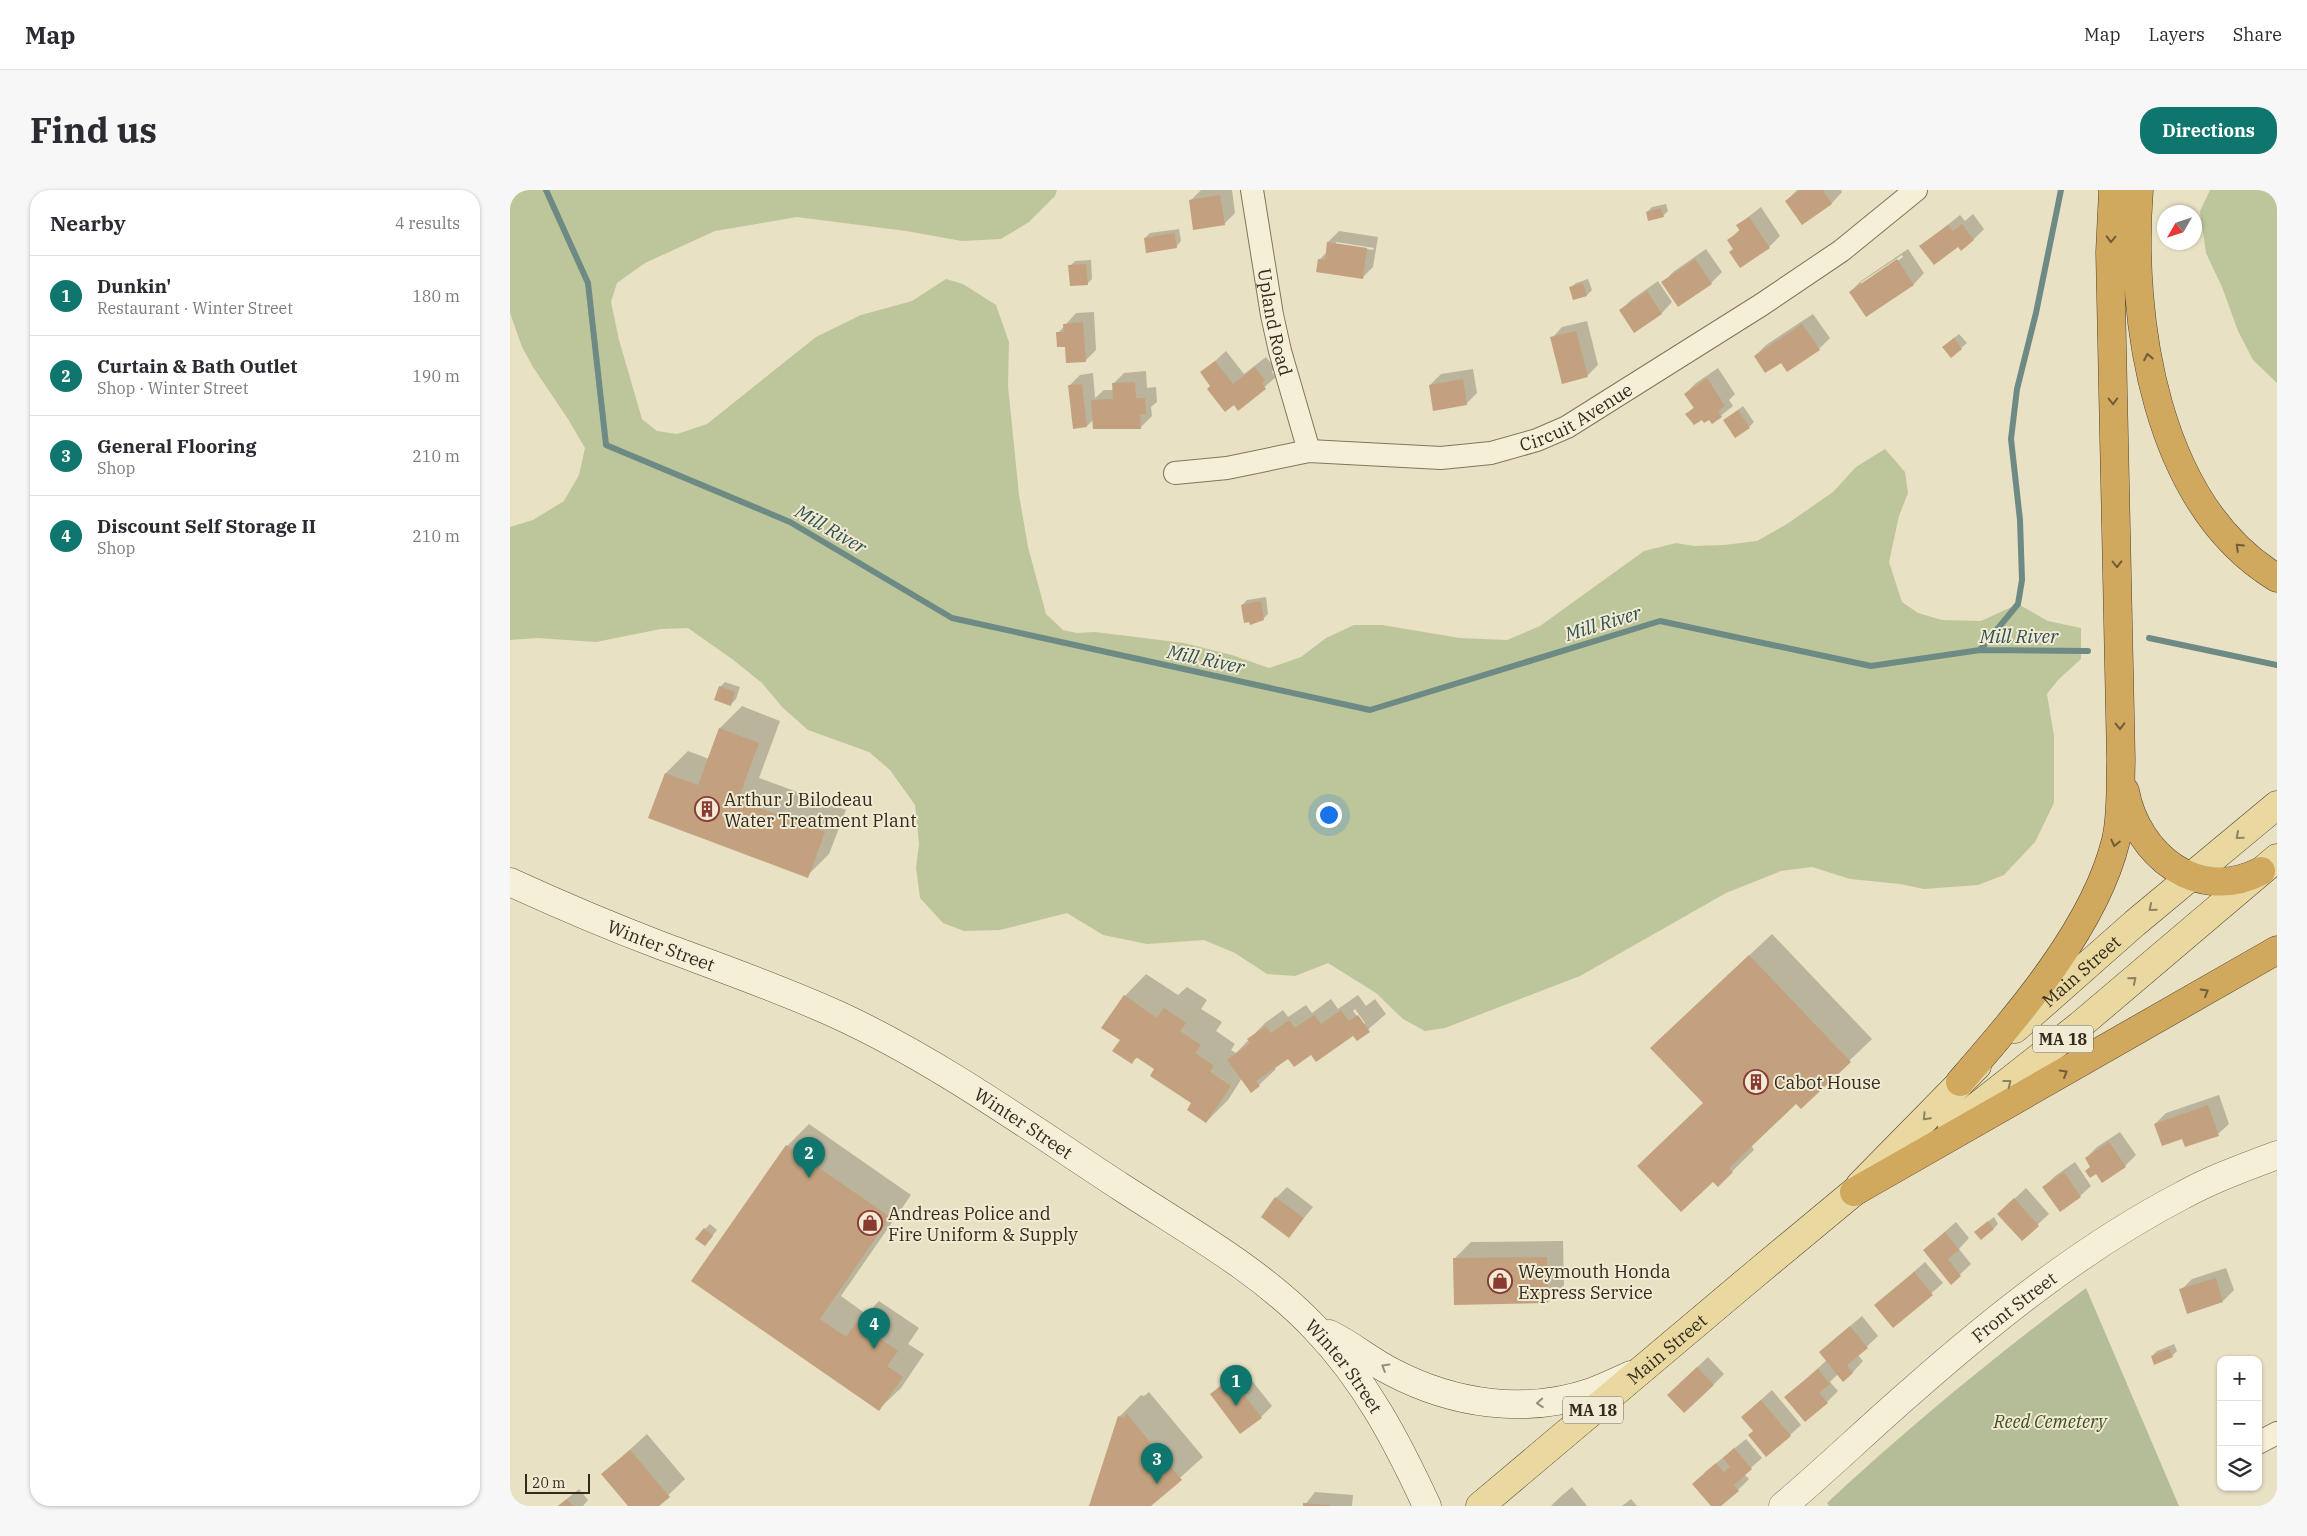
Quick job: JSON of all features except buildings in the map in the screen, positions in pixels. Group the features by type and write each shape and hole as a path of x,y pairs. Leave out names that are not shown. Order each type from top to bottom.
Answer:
{"highway":[{"path":"1960,1082 2002,1032 2071,938 2098,891 2116,838 2121,760 2110,252 2113,190"},
{"path":"2139,190 2137,260 2141,311 2149,363 2170,434 2185,472 2205,508 2217,524 2244,552 2277,578"},
{"path":"2121,760 2125,795 2136,824 2160,855 2176,869 2202,882 2226,883 2249,878 2269,865"},
{"path":"1854,1192 2277,950"}],"main road":[{"name":"Main Street","path":"1854,1192 1960,1082 2046,1001 2277,805"},
{"name":"Main Street","path":"1480,1506 1636,1373 1854,1192 1952,1125 2008,1082 2079,1026 2269,865"},
{"name":"Winter Street","path":"510,882 654,943 821,1008 912,1053 954,1078 1243,1267 1314,1328 1374,1402 1402,1453 1426,1506"},
{"name":"Front Street","path":"1783,1506 1983,1330 2034,1292 2144,1217 2184,1194 2277,1155"},
{"path":"1314,1328 1345,1342 1391,1372 1441,1394 1478,1402 1517,1404 1550,1402 1591,1392 1636,1373"}],"street":[{"name":"Upland Road","path":"1252,190 1272,315 1280,351 1309,451"},
{"name":"Circuit Avenue","path":"1175,473 1227,468 1309,451 1441,458 1491,453 1537,440 1567,428 1761,305 1841,251 1916,190"},
{"path":"2262,1441 2277,1434"}],"green space":[{"path":"510,190 1057,190 1055,196 1029,222 1001,239 962,241 906,231 797,217 715,231 645,263 617,283 611,302 619,340 642,419 657,431 677,434 707,424 816,337 861,315 912,301 946,279 963,284 996,305 1009,342 1008,386 1019,495 1028,547 1046,614 1063,630 1077,633 1095,632 1184,643 1232,655 1269,668 1301,657 1326,638 1354,625 1382,625 1460,638 1507,640 1540,626 1644,551 1676,543 1694,546 1757,541 1787,524 1833,492 1856,467 1885,449 1905,472 1908,493 1899,516 1889,562 1902,602 1918,613 1942,620 1981,621 2018,604 2048,621 2081,628 2081,659 2058,680 2047,694 2054,736 2054,803 2035,842 2004,875 1978,885 1924,889 1900,884 1850,879 1812,867 1781,871 1726,893 1580,976 1445,1028 1425,1031 1403,1019 1376,993 1328,963 1295,976 1267,974 1235,953 1204,940 1147,944 1103,935 1067,913 1000,930 964,931 943,923 920,898 916,868 919,844 915,805 890,770 869,752 808,730 783,708 762,683 688,628 661,629 596,642 537,638 510,640 510,527 533,520 564,501 579,475 585,448 533,367 522,347 510,313"},
{"path":"2210,190 2277,190 2277,383 2253,360 2238,331 2222,287 2206,253 2202,225 2202,207"},
{"name":"Reed Cemetery","path":"2086,1288 2179,1506 1829,1506 1827,1503 1921,1419 2019,1339"}],"waterway":[{"name":"Mill River","path":"546,190 588,283 606,445 790,522 952,618 1370,710 1660,621 1871,666 1980,650 2088,651"},
{"path":"1980,650 2018,604 2022,580 2020,520 2011,439 2017,389 2036,313 2061,190"},
{"name":"Mill River","path":"2149,638 2277,665"}],"place":[{"name":"Arthur J Bilodeau Water Treatment Plant","path":"707,809"},
{"name":"Cabot House","path":"1756,1082"},
{"name":"Curtain & Bath Outlet","path":"809,1178"},
{"name":"Andreas Police and Fire Uniform & Supply","path":"870,1223"},
{"name":"Weymouth Honda Express Service","path":"1500,1281"},
{"name":"Discount Self Storage II","path":"874,1349"},
{"name":"Dunkin'","path":"1236,1406"},
{"name":"General Flooring","path":"1157,1484"}]}
